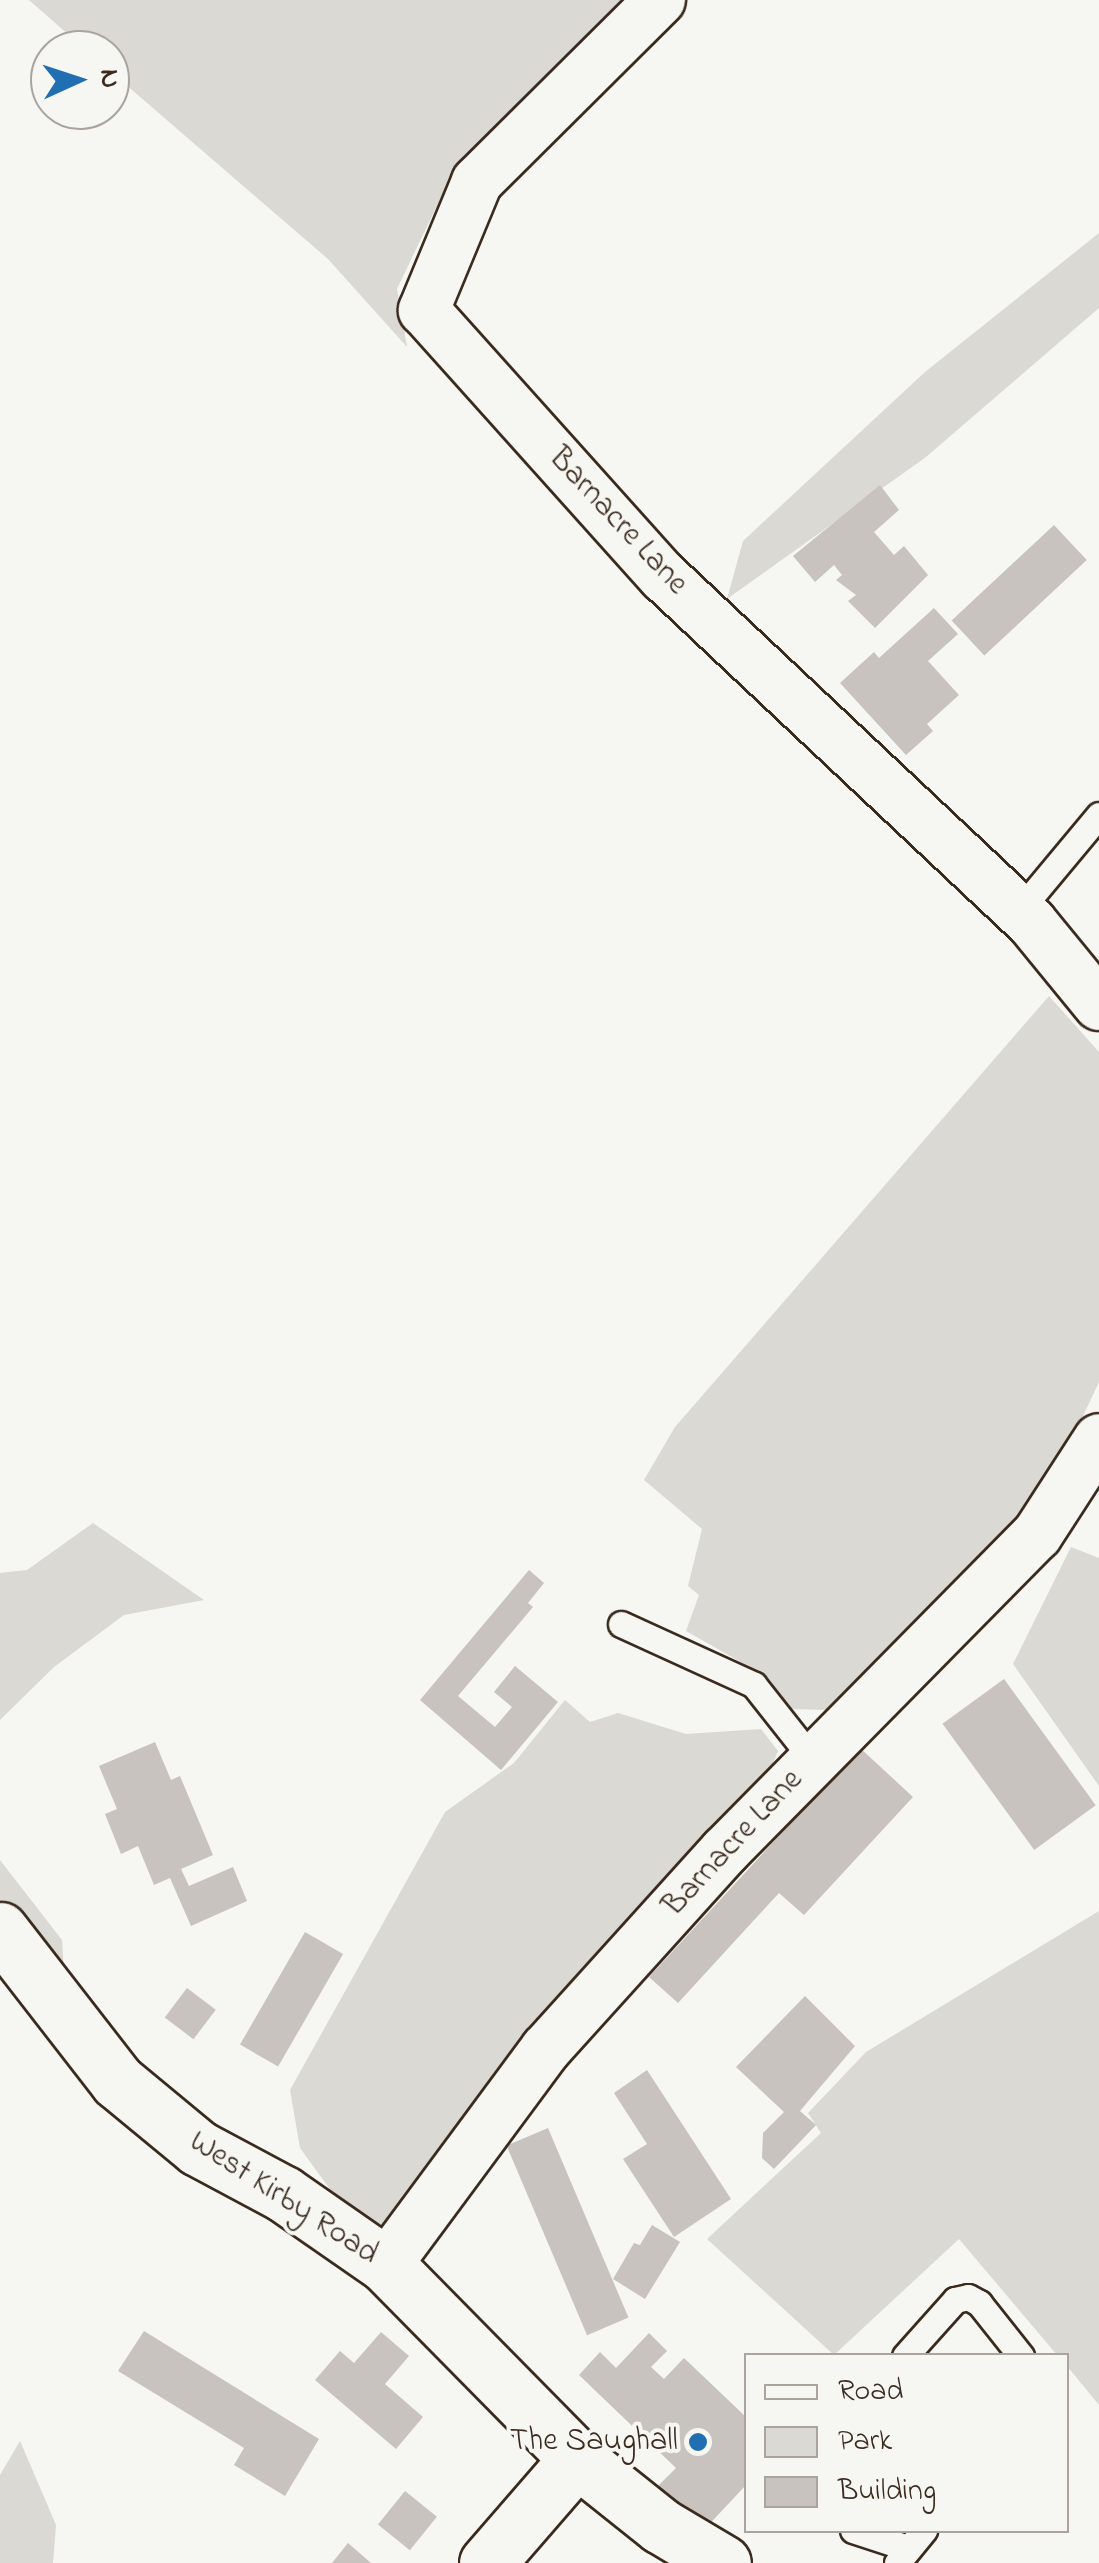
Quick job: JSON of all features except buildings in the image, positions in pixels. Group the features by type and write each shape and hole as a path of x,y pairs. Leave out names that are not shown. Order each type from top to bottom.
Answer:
{"street":[{"name":"Barnacre Lane","path":"660,0 477,182 424,310 663,576 1019,910 1099,1005"},
{"name":"Barnacre Lane","path":"386,2265 546,2049 814,1761 1037,1535 1099,1439"},
{"name":"West Kirby Road","path":"0,1930 118,2081 198,2148 284,2194 386,2265 577,2459 661,2526 723,2563"},
{"path":"487,2563 577,2459"}],"lane":[{"path":"1019,910 1099,815"},
{"path":"621,1624 754,1685 814,1761"},
{"path":"908,2353 954,2300 968,2297 979,2303 1019,2353"},
{"path":"863,2533 910,2547"}],"green space":[{"path":"29,0 621,0 445,189 397,289 407,347 328,259 130,88 130,30 63,30"},
{"path":"1099,233 1099,308 926,457 727,599 743,541 925,372"},
{"path":"1049,996 1099,1052 1099,1382 1065,1454 957,1592 828,1710 790,1709 767,1677 686,1631 699,1595 688,1586 702,1529 644,1480 675,1427"},
{"path":"93,1523 204,1600 124,1615 54,1667 0,1720 0,1573 27,1570"},
{"path":"1071,1547 1099,1558 1099,1786 1013,1664"},
{"path":"565,1700 590,1722 618,1713 686,1734 761,1729 778,1751 762,1789 392,2225 353,2221 300,2148 290,2090 445,1812 514,1763"},
{"path":"0,1860 62,1940 65,1987 0,1903"},
{"path":"1099,1911 1099,2405 1069,2368 1069,2353 1055,2353 959,2239 832,2353 707,2239 821,2133 808,2113 866,2052"},
{"path":"20,2441 56,2525 53,2563 0,2563 0,2475"}],"place":[{"name":"The Saughall","path":"698,2442"}]}
